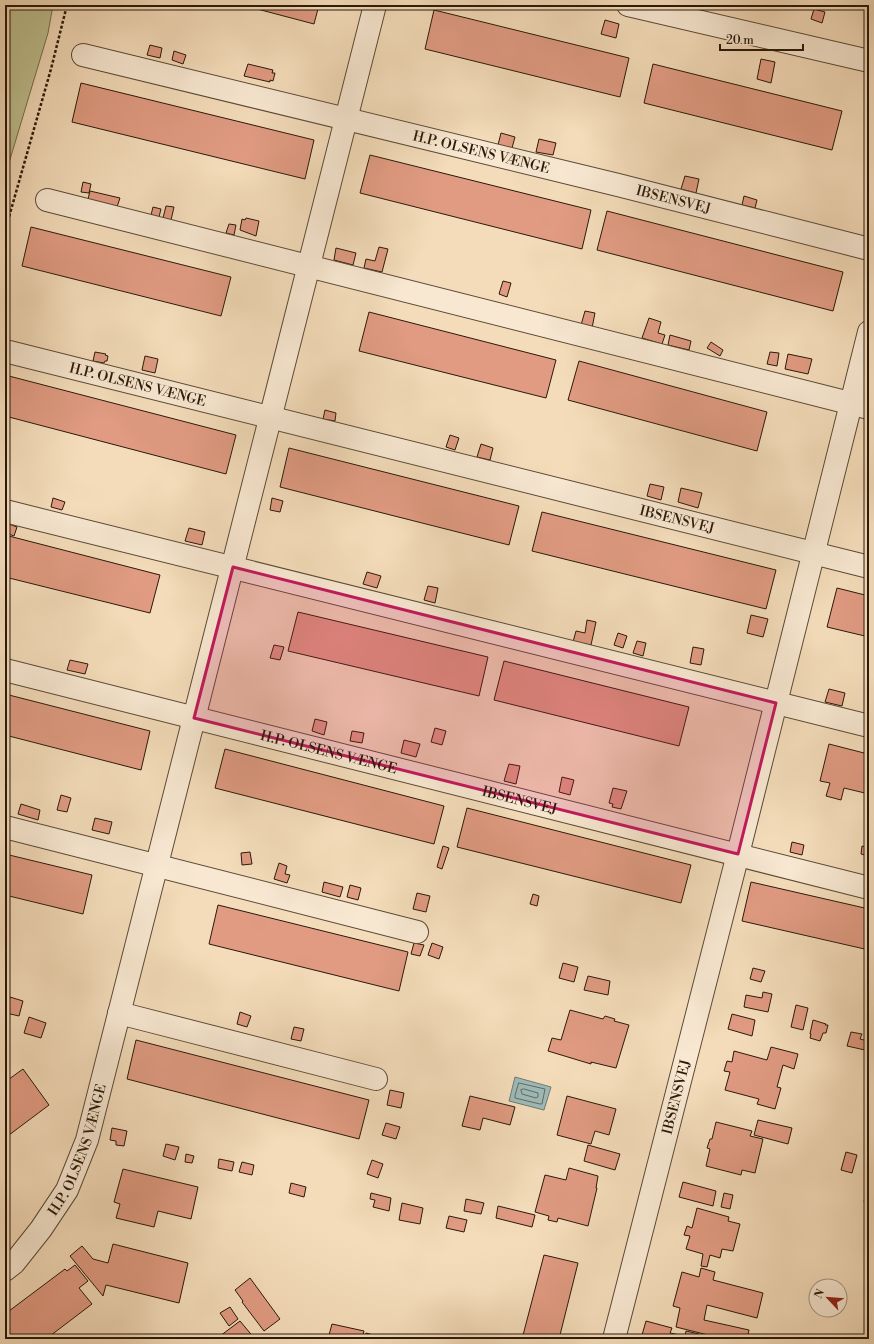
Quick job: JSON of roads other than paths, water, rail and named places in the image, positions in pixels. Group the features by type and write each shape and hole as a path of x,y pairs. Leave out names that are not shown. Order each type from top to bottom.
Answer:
{"street":[{"name":"H.P. OLSENS VÆNGE","path":"5,1270 14,1263 41,1229 67,1190 87,1140 375,5"},
{"path":"628,5 869,61"},
{"name":"H.P. OLSENS VÆNGE","path":"83,56 618,185"},
{"name":"IBSENSVEJ","path":"618,185 869,249"},
{"path":"47,200 860,406"},
{"name":"IBSENSVEJ","path":"614,1339 814,554 860,406 869,332"},
{"name":"H.P. OLSENS VÆNGE","path":"5,350 540,485"},
{"name":"IBSENSVEJ","path":"540,485 869,567"},
{"path":"5,511 869,726"},
{"name":"H.P. OLSENS VÆNGE","path":"5,670 464,786"},
{"name":"IBSENSVEJ","path":"464,786 869,888"},
{"path":"5,827 417,932"},
{"path":"119,1013 376,1079"}],"water":[{"path":"515,1077 551,1087 544,1110 509,1101"}]}
